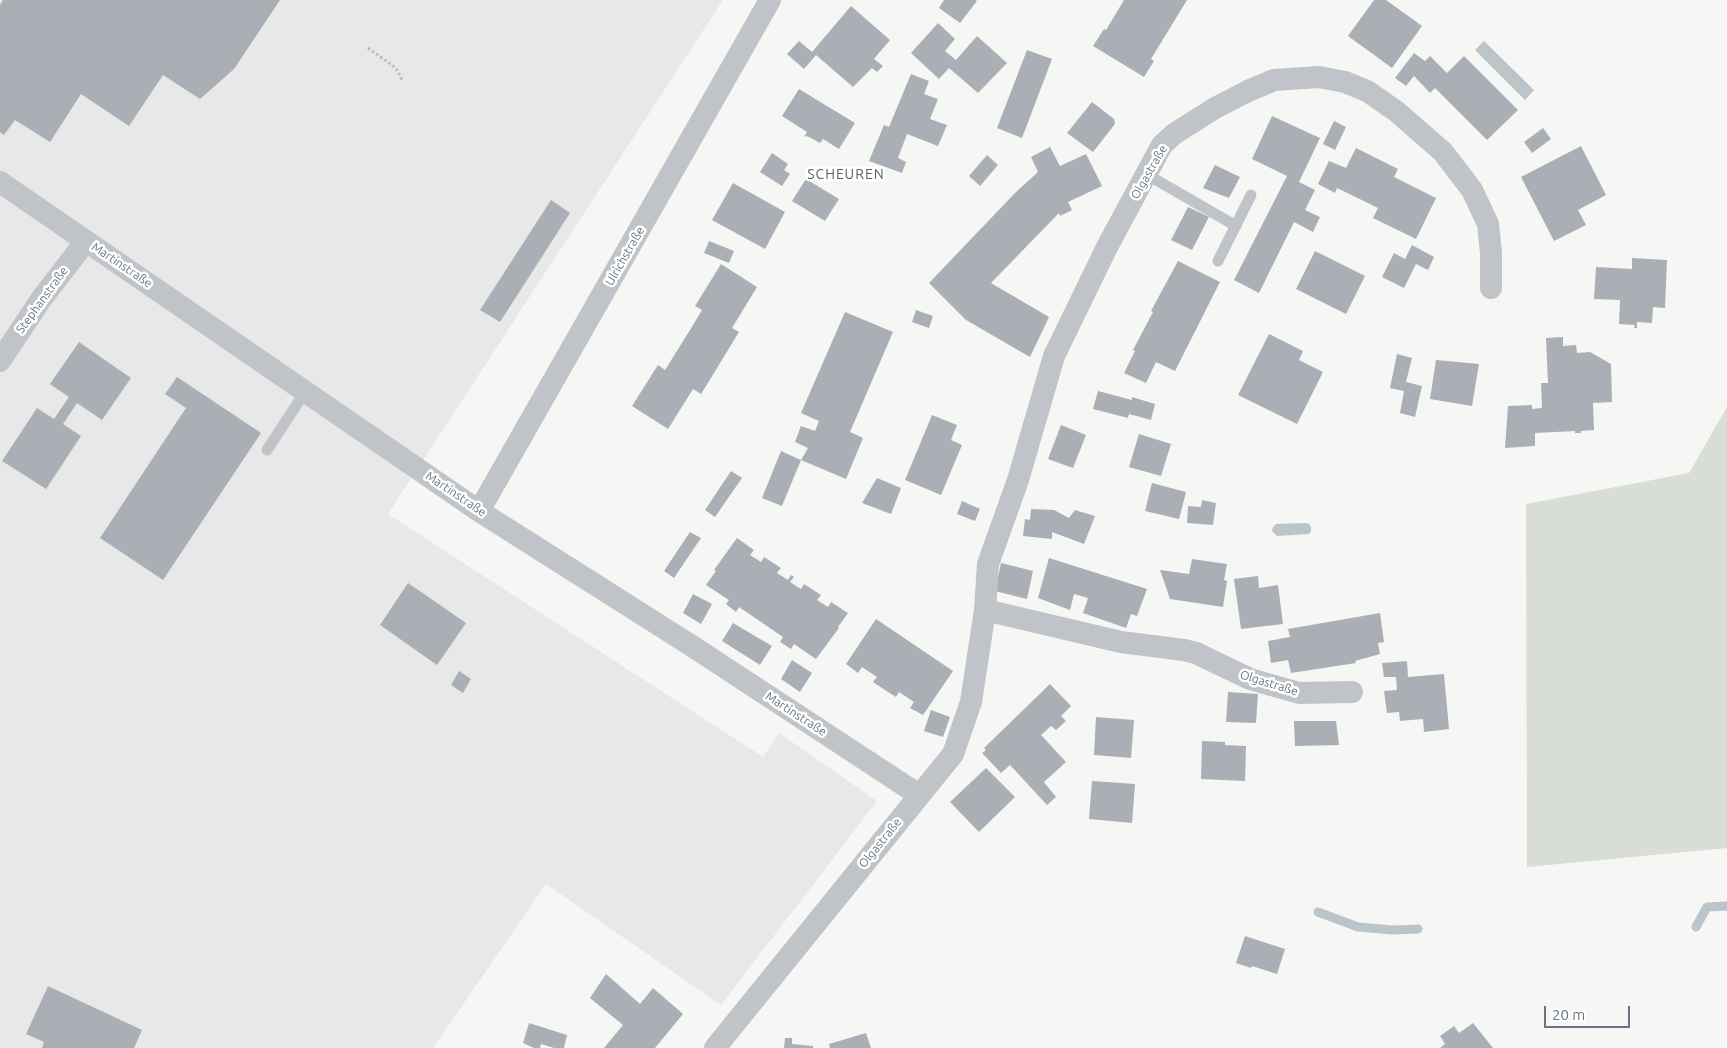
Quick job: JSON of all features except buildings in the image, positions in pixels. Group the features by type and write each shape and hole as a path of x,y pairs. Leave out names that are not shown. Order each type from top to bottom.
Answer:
{"street":[{"name":"Ulrichstraße","path":"480,511 770,0"},
{"name":"Olgastraße","path":"715,1048 953,754 971,702 985,610 988,564 1018,480 1054,356 1107,247 1162,145 1174,134 1215,108 1274,80 1318,77 1345,82 1367,91 1396,111 1443,152 1472,190 1488,224 1491,253 1491,288"},
{"name":"Martinstraße","path":"0,182 480,511 692,646 919,795"},
{"name":"Stephanstraße","path":"0,361 42,298 86,241"},
{"name":"Olgastraße","path":"985,610 1120,642 1196,653 1250,679 1299,693 1352,692"}],"lane":[{"path":"1146,174 1236,226"},
{"path":"1218,261 1251,194"},
{"path":"267,450 305,392"}],"path":[{"path":"368,48 396,68 402,80"}],"shaded area":[{"path":"0,0 723,0 388,514 763,757 779,733 877,801 721,1005 546,884 433,1048 0,1048"},
{"path":"1484,41 1534,90 1525,100 1475,50"},
{"path":"1727,407 1727,848 1527,867 1526,504 1689,473"},
{"path":"1305,523 1311,527 1309,534 1277,536 1272,531 1276,524"}],"waterway":[{"path":"1696,927 1707,907 1727,906"},
{"path":"1318,912 1358,927 1393,930 1418,929"}],"district":[{"name":"SCHEUREN","path":"846,174"}]}
